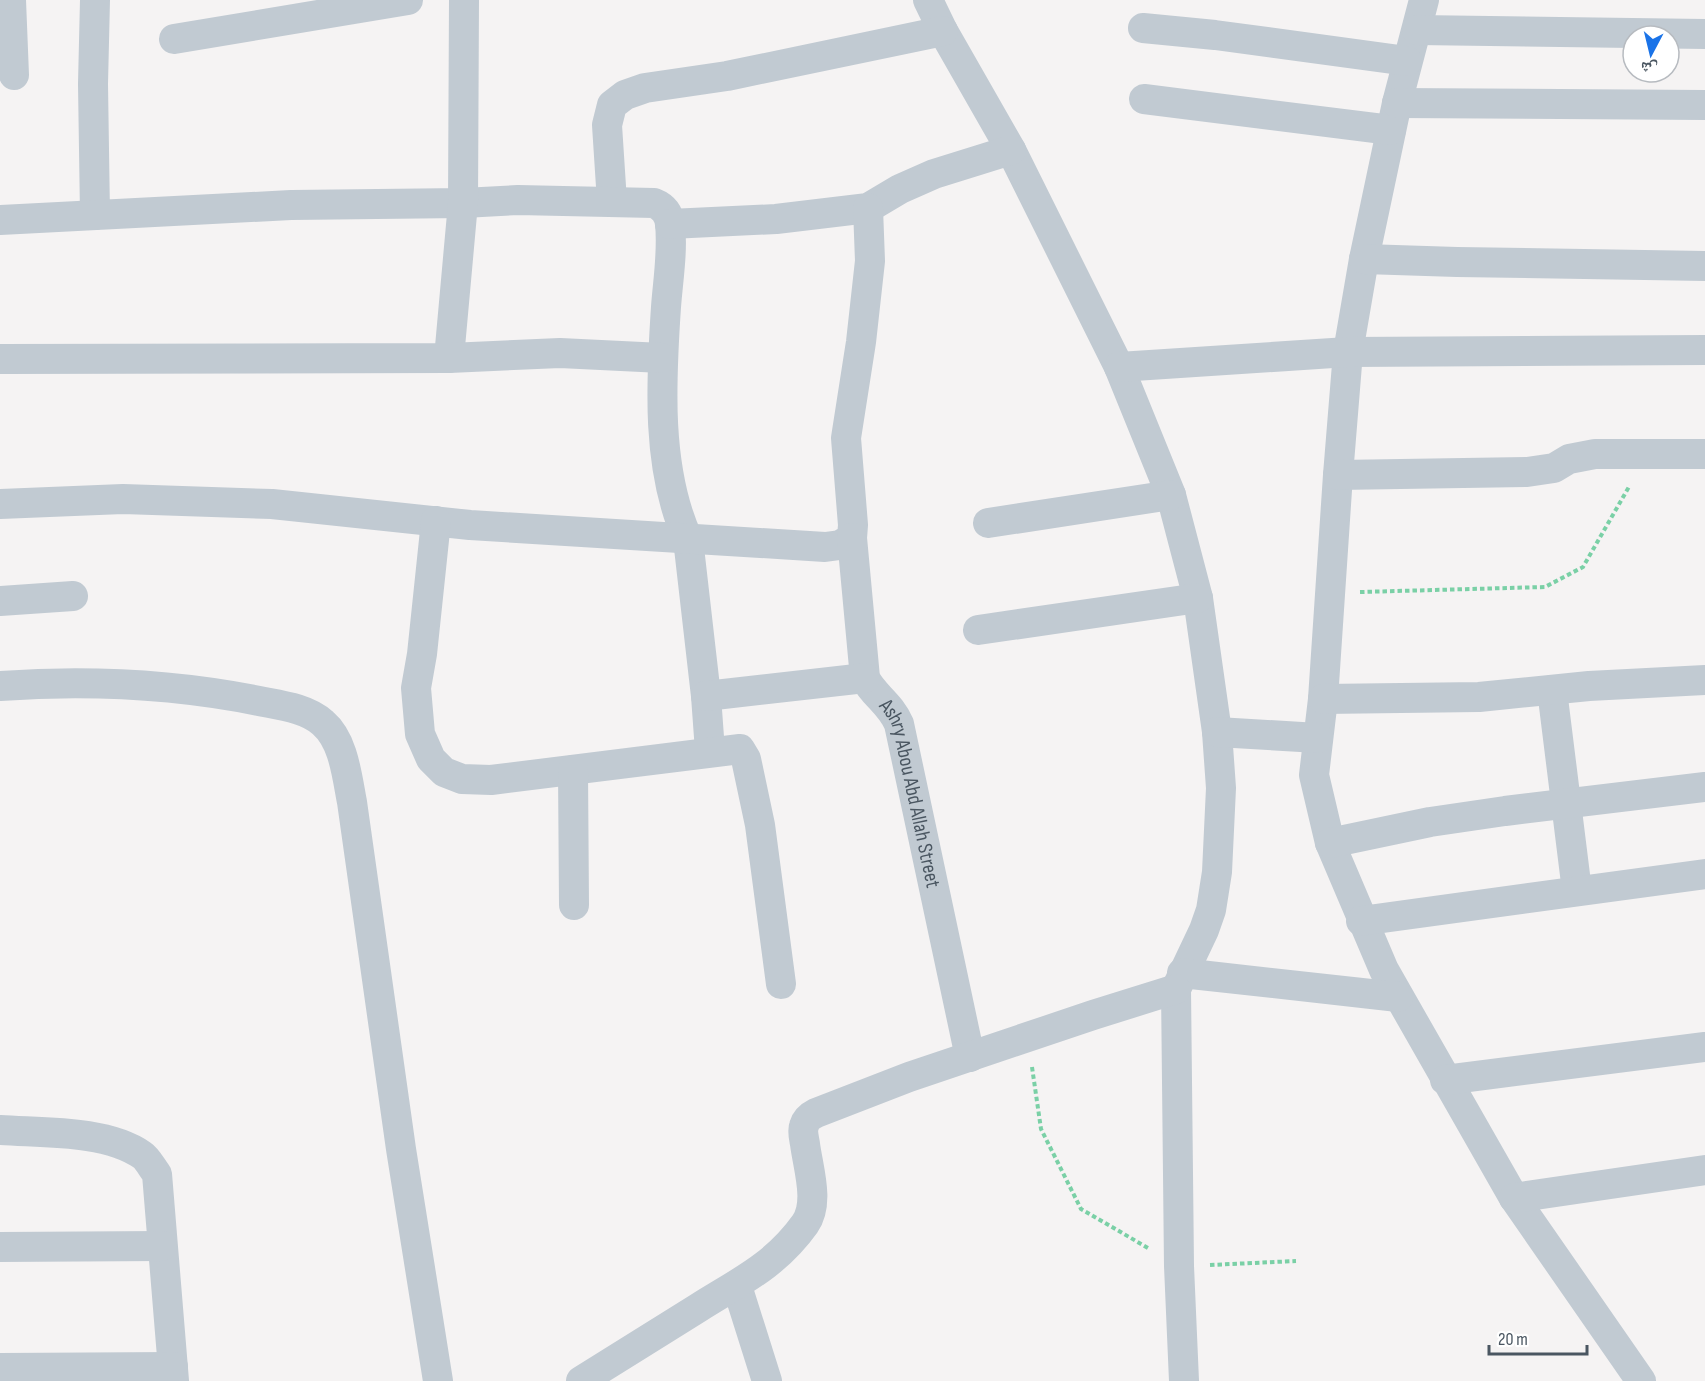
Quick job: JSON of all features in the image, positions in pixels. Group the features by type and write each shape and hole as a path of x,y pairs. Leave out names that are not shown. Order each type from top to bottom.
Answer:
{"street":[{"path":"11,0 14,75"},
{"path":"95,0 93,84 95,215"},
{"path":"174,39 408,0"},
{"path":"449,358 463,203 464,0"},
{"path":"928,0 943,31 1011,150 1119,367 1171,495 1198,598 1217,732 1221,788 1216,872 1207,920 1179,981 1179,1266 1184,1381"},
{"path":"1424,0 1394,116 1364,259 1348,352 1323,699 1314,775 1330,843 1361,921 1398,997 1514,1198 1641,1381"},
{"path":"1143,28 1215,35 1407,61"},
{"path":"1417,30 1705,34"},
{"path":"612,202 607,125 612,105 625,95 645,88 727,76 943,31"},
{"path":"1144,99 1394,116 1705,105"},
{"path":"670,224 776,219 868,208 900,189 934,174 1011,150"},
{"path":"0,220 291,205 518,200 654,203 661,206 668,214 670,224 662,358 664,441 677,516 688,539 710,751"},
{"name":"Ashry Abou Abd Allah Street","path":"868,208 870,261 861,342 846,438 852,494 852,538 865,678 869,686 894,712 899,724 970,1057"},
{"path":"1364,259 1705,266"},
{"path":"1119,367 1348,352 1705,351"},
{"path":"0,359 449,358 560,354 662,358"},
{"path":"1338,475 1527,472 1554,468 1569,459 1594,454 1705,454"},
{"path":"988,523 1171,495"},
{"path":"0,504 123,499 188,500 272,504 436,521 825,547 840,545 852,538"},
{"path":"436,521 422,654 416,688 420,734 431,759 444,772 462,780 491,780 740,749 746,759 760,825 781,984"},
{"path":"0,601 74,596"},
{"path":"978,630 1198,598"},
{"path":"706,696 865,678"},
{"path":"1323,699 1479,697 1589,686 1705,680"},
{"path":"0,686 105,684 179,688 232,695 294,708 323,723 341,749 352,802 401,1149 438,1381"},
{"path":"1552,690 1564,802 1577,891"},
{"path":"1217,732 1318,738"},
{"path":"573,770 573,905"},
{"path":"1330,843 1430,822 1564,802 1705,787"},
{"path":"1361,921 1705,874"},
{"path":"581,1381 618,1371 776,1257 807,1221 812,1209 802,1130 807,1118 849,1098 1027,1037 1179,981 1398,997"},
{"path":"1445,1080 1705,1047"},
{"path":"0,1130 91,1137 124,1146 144,1156 157,1174 173,1374 0,1368"},
{"path":"1514,1198 1705,1170"},
{"path":"0,1247 162,1246"},
{"path":"737,1286 767,1381"}],"path":[{"path":"1330,593 1545,587 1583,567 1647,455"},
{"path":"1027,1037 1041,1129 1081,1209 1179,1266 1296,1261"}]}
